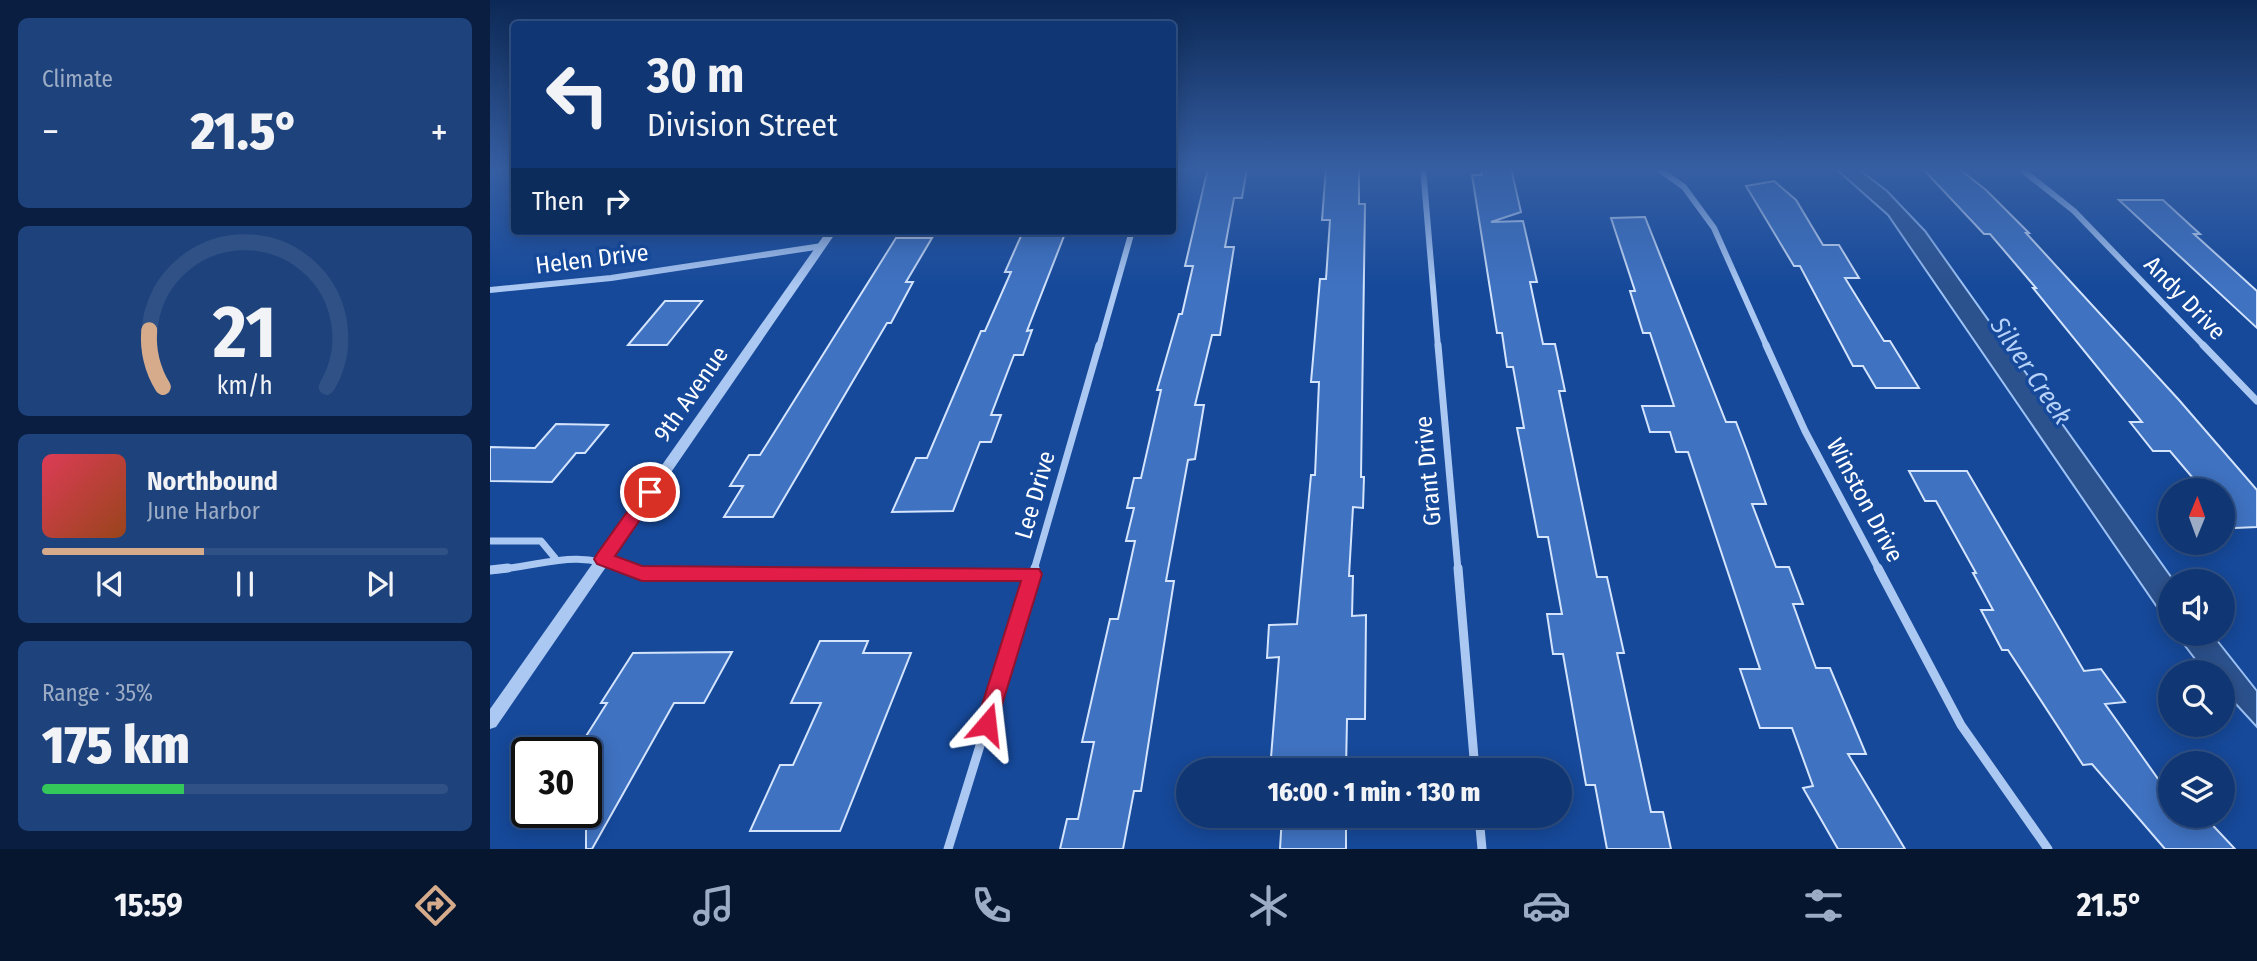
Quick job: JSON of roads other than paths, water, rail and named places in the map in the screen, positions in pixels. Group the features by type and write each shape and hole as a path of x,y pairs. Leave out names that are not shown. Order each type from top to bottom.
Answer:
{"street":[{"name":"Grant Drive","path":"1426,208 1474,758"},
{"name":"Winston Drive","path":"1699,208 1714,228 1805,431 1961,725 2048,849"},
{"name":"Andy Drive","path":"2070,208 2257,401"},
{"name":"9th Avenue","path":"490,722 829,235"},
{"name":"Lee Drive","path":"948,849 1033,574 1131,235"},
{"name":"Helen Drive","path":"490,290 611,278 822,246"},
{"path":"490,541 541,541 555,558"},
{"path":"490,570 514,569 555,558 603,559 642,574 1033,574"},
{"path":"1480,828 1482,849"}],"water":[{"path":"1880,208 1903,208 1925,231 2165,569 2158,569 2158,609 1888,215"},
{"path":"2185,646 2221,646 2233,660 2196,660"},
{"path":"2235,663 2257,691 2257,727 2235,703"}],"water label":[{"name":"Silver Creek","path":"2031,371"}]}
